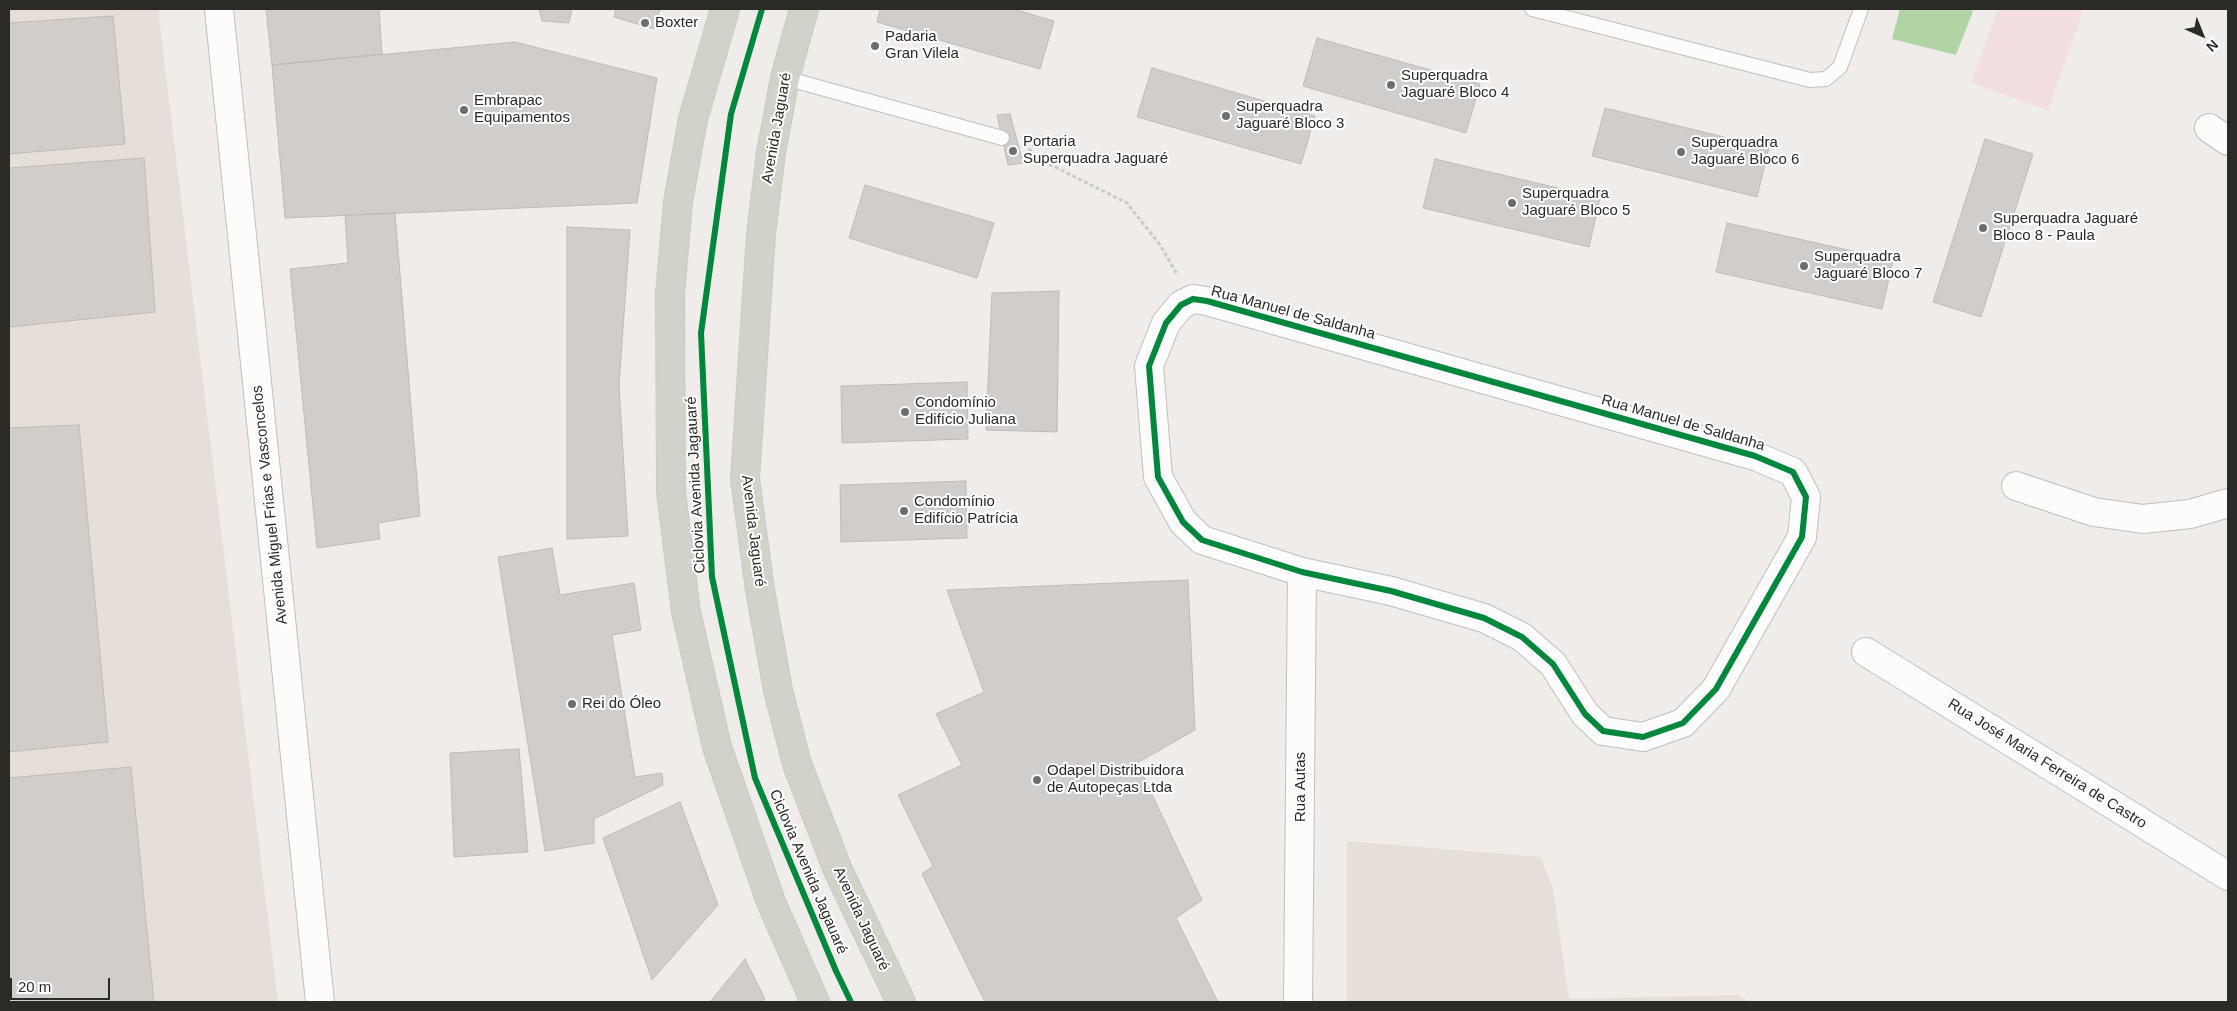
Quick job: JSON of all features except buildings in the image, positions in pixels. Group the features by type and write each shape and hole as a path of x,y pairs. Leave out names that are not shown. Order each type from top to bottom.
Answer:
{"highway":[{"path":"725,9 694,119 678,202 670,294 671,492 686,612 717,747 772,902 814,1002"},
{"name":"Avenida Jaguaré","path":"804,9 785,78 771,153 761,234 745,479 760,590 778,690 797,764 837,868 901,1002"}],"street":[{"name":"Avenida Miguel Frias e Vasconcelos","path":"219,9 320,1002"},
{"name":"Rua Manuel de Saldanha","path":"1193,300 1207,301 1755,456 1793,472 1806,498 1802,537 1716,688 1683,724 1643,737 1603,731 1585,714 1553,664 1522,636 1484,618 1391,591 1302,572 1202,540 1183,522 1158,478 1149,366 1166,323 1181,305 1193,300"},
{"path":"2016,486 2094,512 2143,519 2190,514 2228,503"},
{"name":"Rua Autas","path":"1298,1002 1302,572"},
{"name":"Rua José Maria Ferreira de Castro","path":"1866,652 2228,876"}],"lane":[{"path":"1532,9 1810,80 1826,79 1840,67 1861,9"},
{"path":"785,78 1002,138"}],"path":[{"path":"1018,139 1039,159 1127,203 1160,245 1193,300"}],"shaded area":[{"path":"9,9 158,9 278,1002 9,1002"},
{"path":"1900,9 1963,9 1973,11 1956,55 1892,39"},
{"path":"1998,9 2075,9 2083,11 2048,110 1971,83"},
{"path":"1347,841 1541,857 1553,889 1569,999 1737,995 1750,1002 1347,1002"}],"cycle path":[{"name":"Ciclovia Avenida Jagauaré","path":"762,9 731,114 701,333 712,577 755,778 836,971 851,1002"},
{"path":"1193,299 1207,301 1755,456 1793,472 1806,497 1802,537 1716,689 1683,723 1643,737 1603,731 1585,714 1553,664 1522,637 1484,618 1391,591 1302,572 1202,540 1183,522 1158,477 1149,366 1166,323 1181,305 1193,299"}],"place":[{"name":"Boxter","path":"645,23"},
{"name":"Padaria Gran Vilela","path":"875,46"},
{"name":"Superquadra Jaguaré Bloco 4","path":"1391,85"},
{"name":"Embrapac Equipamentos","path":"464,110"},
{"name":"Superquadra Jaguaré Bloco 3","path":"1226,116"},
{"name":"Portaria Superquadra Jaguaré","path":"1013,151"},
{"name":"Superquadra Jaguaré Bloco 6","path":"1681,152"},
{"name":"Superquadra Jaguaré Bloco 5","path":"1512,203"},
{"name":"Superquadra Jaguaré Bloco 8 - Paula","path":"1983,228"},
{"name":"Superquadra Jaguaré Bloco 7","path":"1804,266"},
{"name":"Condomínio Edifício Juliana","path":"905,412"},
{"name":"Condomínio Edifício Patrícia","path":"904,511"},
{"name":"Rei do Óleo","path":"572,704"},
{"name":"Odapel Distribuidora de Autopeças Ltda","path":"1037,780"}]}
